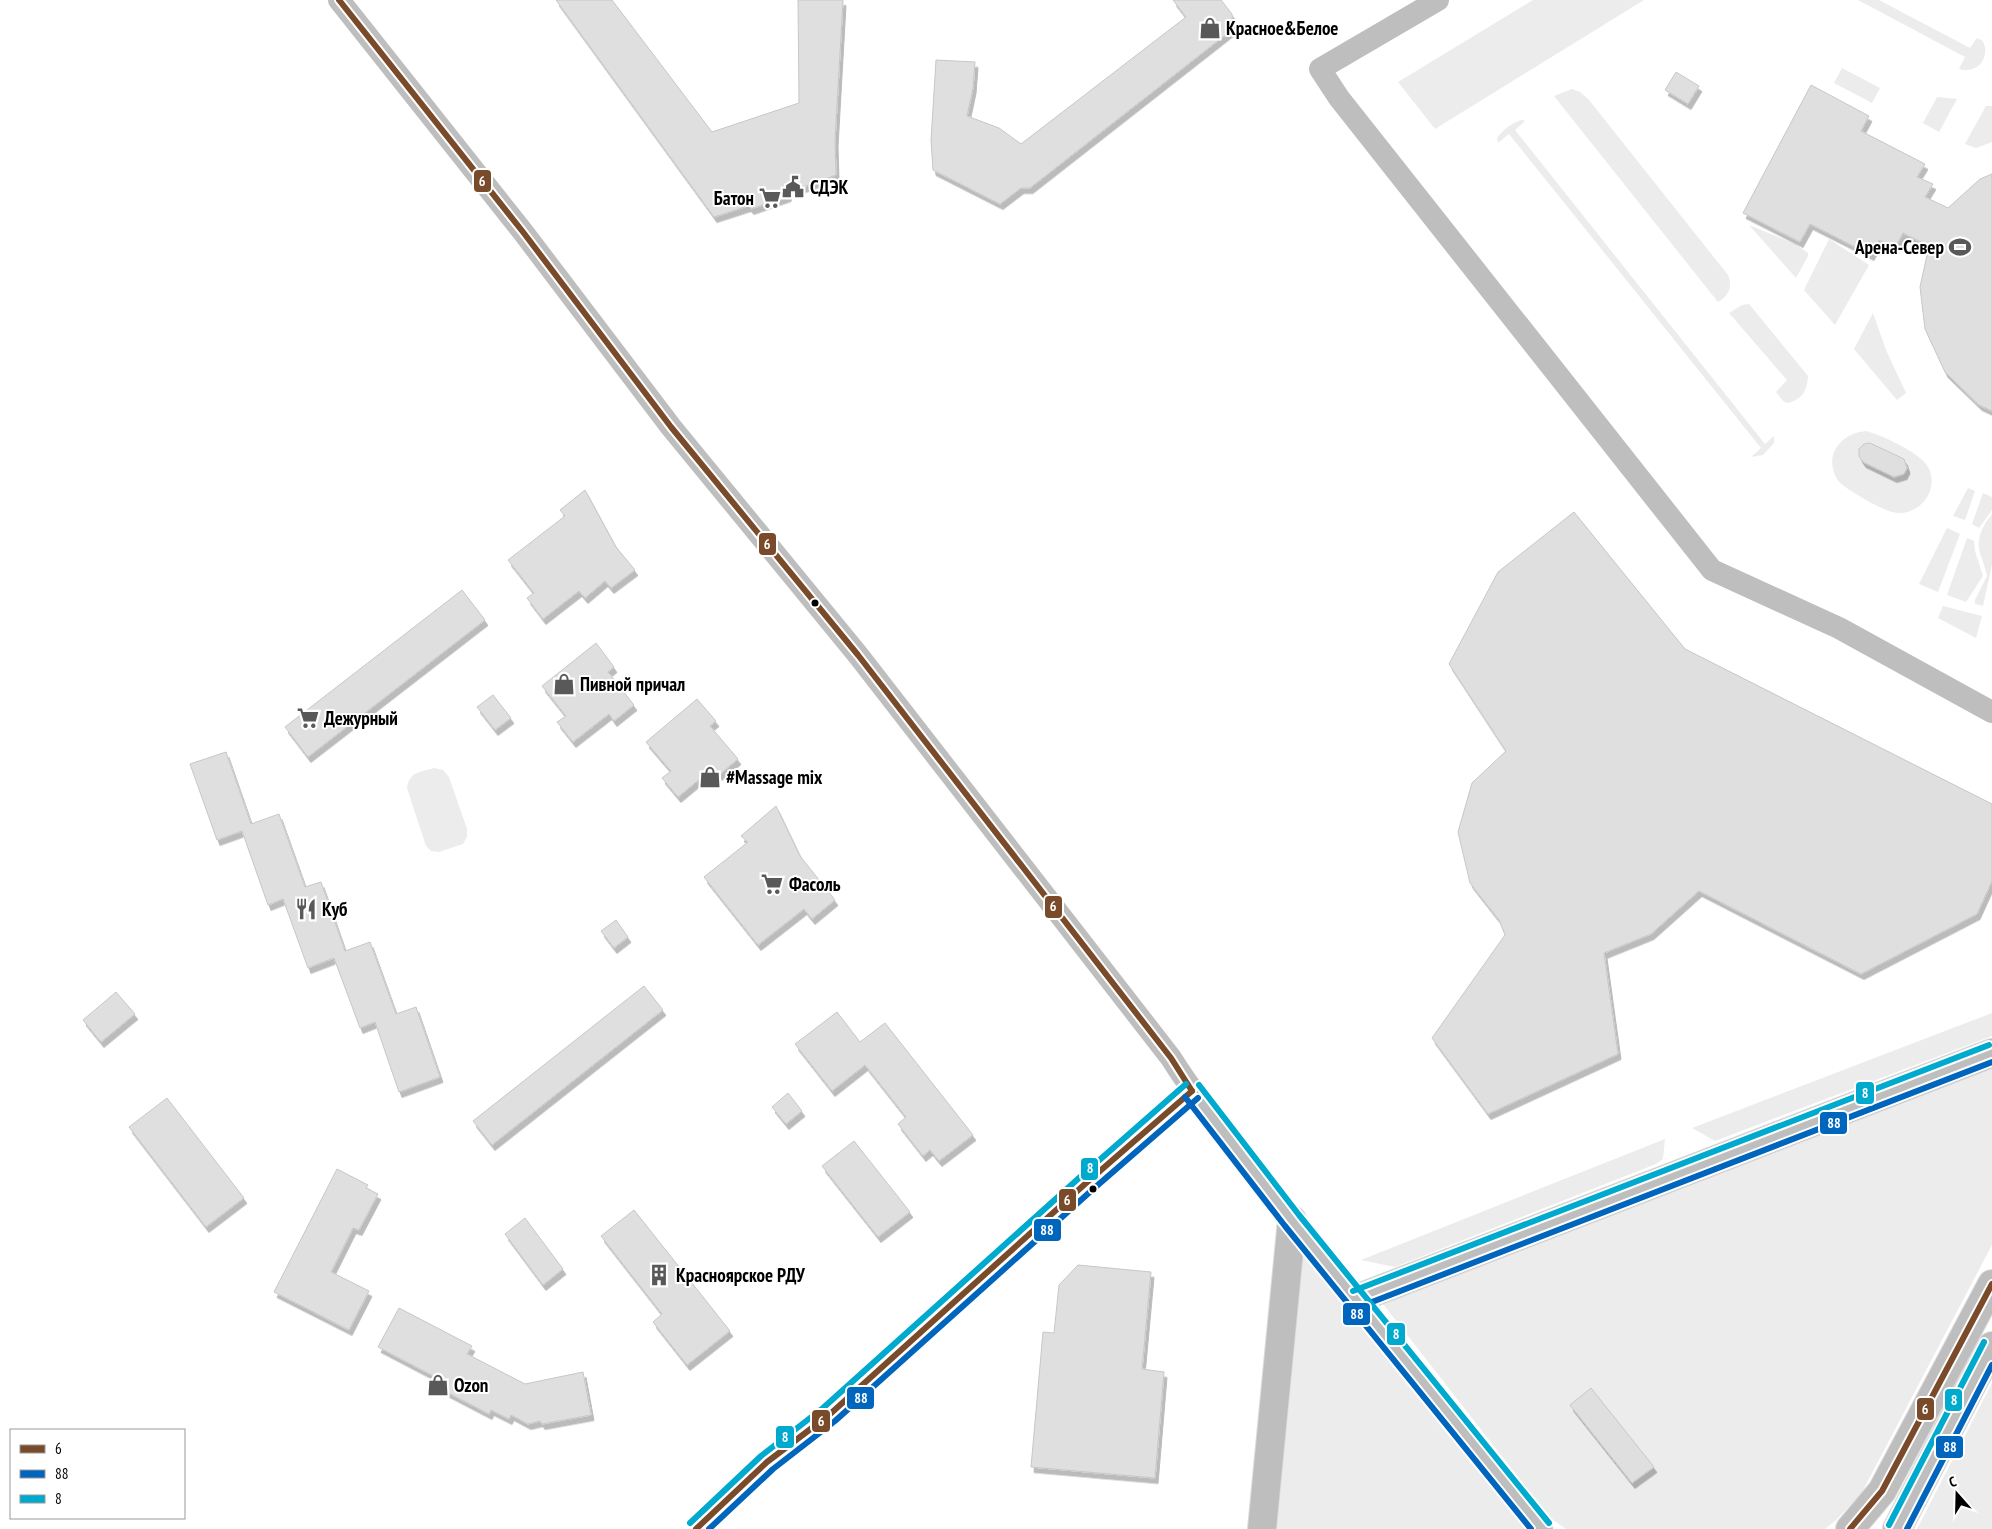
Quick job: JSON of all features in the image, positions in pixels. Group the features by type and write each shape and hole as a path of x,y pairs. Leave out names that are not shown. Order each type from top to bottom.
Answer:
{"main road":[{"path":"1356,1299 1992,1053"},
{"path":"1262,1529 1292,1220"},
{"path":"1850,1529 1882,1491 1992,1284"},
{"path":"1897,1529 1992,1346"}],"street":[{"path":"339,0 523,232 671,427 803,586 997,832 1171,1058 1192,1091 1292,1220 1542,1529"},
{"path":"1438,0 1320,69 1339,98 1712,570 1840,628 1992,712"}],"shaded area":[{"path":"1533,0 1644,0 1435,129 1398,82"},
{"path":"1858,0 1879,0 1970,48 1977,38 1983,41 1985,48 1984,58 1979,65 1972,69 1959,69 1965,57"},
{"path":"1842,68 1880,88 1872,103 1834,83"},
{"path":"1572,89 1580,92 1589,100 1728,275 1729,290 1725,297 1718,302 1554,96"},
{"path":"1937,97 1957,99 1939,132 1923,123"},
{"path":"1986,106 1992,106 1992,142 1976,148 1965,144"},
{"path":"1522,120 1525,121 1515,130 1765,444 1774,436 1774,443 1763,455 1751,457 1761,448 1509,134 1498,143 1497,138 1505,130"},
{"path":"1749,225 1795,244 1808,253 1796,278"},
{"path":"1829,239 1869,265 1835,325 1804,290"},
{"path":"1749,304 1808,376 1807,386 1803,393 1793,401 1788,403 1783,401 1776,392 1787,380 1729,313 1742,305"},
{"path":"1873,313 1886,350 1906,393 1897,400 1854,349"},
{"path":"1866,431 1898,444 1915,454 1926,464 1931,473 1932,482 1926,499 1919,506 1911,511 1902,513 1892,512 1862,498 1846,488 1837,479 1832,461 1837,446 1849,436"},
{"path":"1968,488 1975,491 1965,520 1953,516"},
{"path":"1983,493 1992,497 1992,510 1979,528 1972,524"},
{"path":"1992,514 1992,565 1983,606 1975,604 1975,600 1987,576 1979,550 1979,539 1985,524"},
{"path":"1947,528 1960,534 1938,592 1919,584"},
{"path":"1967,538 1974,541 1975,551 1983,576 1966,602 1947,595"},
{"path":"1943,606 1982,616 1976,638 1938,618"},
{"path":"434,768 443,770 449,777 467,829 467,837 463,844 439,852 431,851 426,846 407,788 413,776"},
{"path":"1992,1013 1992,1036 1715,1141 1692,1128"},
{"path":"1992,1068 1992,1245 1861,1494 1825,1529 1566,1529 1550,1518 1383,1304"},
{"path":"1665,1139 1663,1159 1656,1164 1395,1267 1361,1260"},
{"path":"1304,1250 1529,1529 1277,1529"},
{"path":"1992,1383 1992,1529 1917,1529"}],"building":[{"path":"556,0 612,0 712,132 799,103 798,0 843,0 835,141 836,175 789,192 788,196 751,209 748,206 714,217"},
{"path":"1173,0 1221,0 1232,14 1233,29 1030,188 1021,188 1000,204 933,170 931,140 936,60 975,62 973,88 967,116 999,128 1021,144 1186,17"},
{"path":"1676,72 1699,86 1688,104 1665,90"},
{"name":"Арена-Север","path":"1811,85 1869,116 1861,131 1925,164 1917,177 1933,184 1925,197 1948,208 1980,179 1992,174 1992,411 1979,405 1945,372 1925,329 1920,287 1929,246 1903,233 1895,248 1879,240 1871,255 1810,224 1800,242 1743,213"},
{"path":"1870,443 1904,459 1907,468 1904,474 1894,477 1863,462 1859,456 1859,449 1864,444"},
{"path":"585,490 616,547 635,570 611,588 605,581 585,598 579,591 543,619 527,598 534,593 508,560 565,516 560,510"},
{"path":"1574,512 1685,649 1992,804 1992,881 1977,914 1861,974 1699,891 1651,934 1604,953 1618,1054 1488,1114 1432,1038 1505,935 1499,920 1470,883 1458,832 1472,783 1506,751 1449,664 1498,572"},
{"path":"462,590 485,620 308,757 285,727"},
{"path":"596,643 614,667 608,672 634,705 614,721 609,714 573,742 557,722 566,716 542,686"},
{"path":"493,695 511,718 495,730 477,707"},
{"path":"697,699 716,721 710,726 738,759 719,775 713,768 678,797 662,778 671,771 646,742"},
{"path":"226,752 251,824 279,814 305,887 321,882 345,951 370,942 396,1014 416,1007 440,1077 399,1092 375,1022 360,1028 334,958 308,968 283,899 268,905 242,831 217,840 190,764"},
{"path":"776,806 800,856 835,900 812,919 804,909 758,945 704,877 748,842 741,836"},
{"path":"616,920 628,937 614,948 601,931"},
{"path":"644,986 663,1010 492,1145 473,1121"},
{"path":"116,992 135,1014 101,1042 83,1020"},
{"path":"837,1012 860,1042 885,1023 973,1135 939,1161 930,1150 923,1156 898,1124 906,1117 865,1065 832,1091 795,1044"},
{"path":"788,1093 802,1111 786,1124 772,1107"},
{"path":"167,1098 244,1198 206,1227 129,1127"},
{"path":"854,1141 910,1212 878,1237 822,1166"},
{"path":"337,1169 368,1185 366,1188 378,1194 359,1230 353,1228 331,1272 369,1291 349,1330 274,1292"},
{"name":"Красноярское РДУ","path":"634,1210 730,1331 687,1365 653,1322 662,1314 601,1236"},
{"path":"525,1218 563,1269 543,1285 505,1234"},
{"path":"1078,1265 1151,1272 1142,1369 1164,1372 1155,1478 1031,1467 1043,1332 1054,1333 1059,1285"},
{"path":"399,1308 472,1346 467,1354 525,1384 583,1372 591,1415 542,1424 540,1421 528,1424 511,1415 509,1419 491,1410 489,1414 441,1389 445,1382 378,1347"},
{"path":"1591,1388 1654,1467 1632,1483 1570,1405"}],"transit line":[{"name":"6","path":"339,0 523,232 671,427 858,655 1171,1058 1192,1091"},
{"name":"8","path":"1353,1291 1989,1045"},
{"name":"88","path":"1359,1307 1992,1062"},
{"name":"8","path":"690,1523 761,1456 823,1408 1186,1084"},
{"name":"8","path":"1199,1085 1299,1215 1549,1523"},
{"name":"6","path":"696,1529 767,1462 829,1415 1085,1184 1192,1091"},
{"name":"88","path":"1185,1097 1285,1226 1531,1529"},
{"name":"88","path":"709,1529 773,1469 835,1421 1091,1191 1198,1098"},
{"name":"6","path":"1850,1529 1882,1491 1992,1284"},
{"name":"8","path":"1889,1525 1984,1342"},
{"name":"88","path":"1907,1529 1992,1365"}],"place":[{"name":"Красное&Белое","path":"1210,28"},
{"name":"СДЭК","path":"793,187"},
{"name":"Батон","path":"770,198"},
{"name":"Арена-Север","path":"1960,247"},
{"name":"Пивной причал","path":"564,684"},
{"name":"Дежурный","path":"308,718"},
{"name":"#Massage mix","path":"710,777"},
{"name":"Фасоль","path":"772,884"},
{"name":"Куб","path":"306,909"},
{"name":"Красноярское РДУ","path":"659,1275"},
{"name":"Ozon","path":"438,1385"}]}
